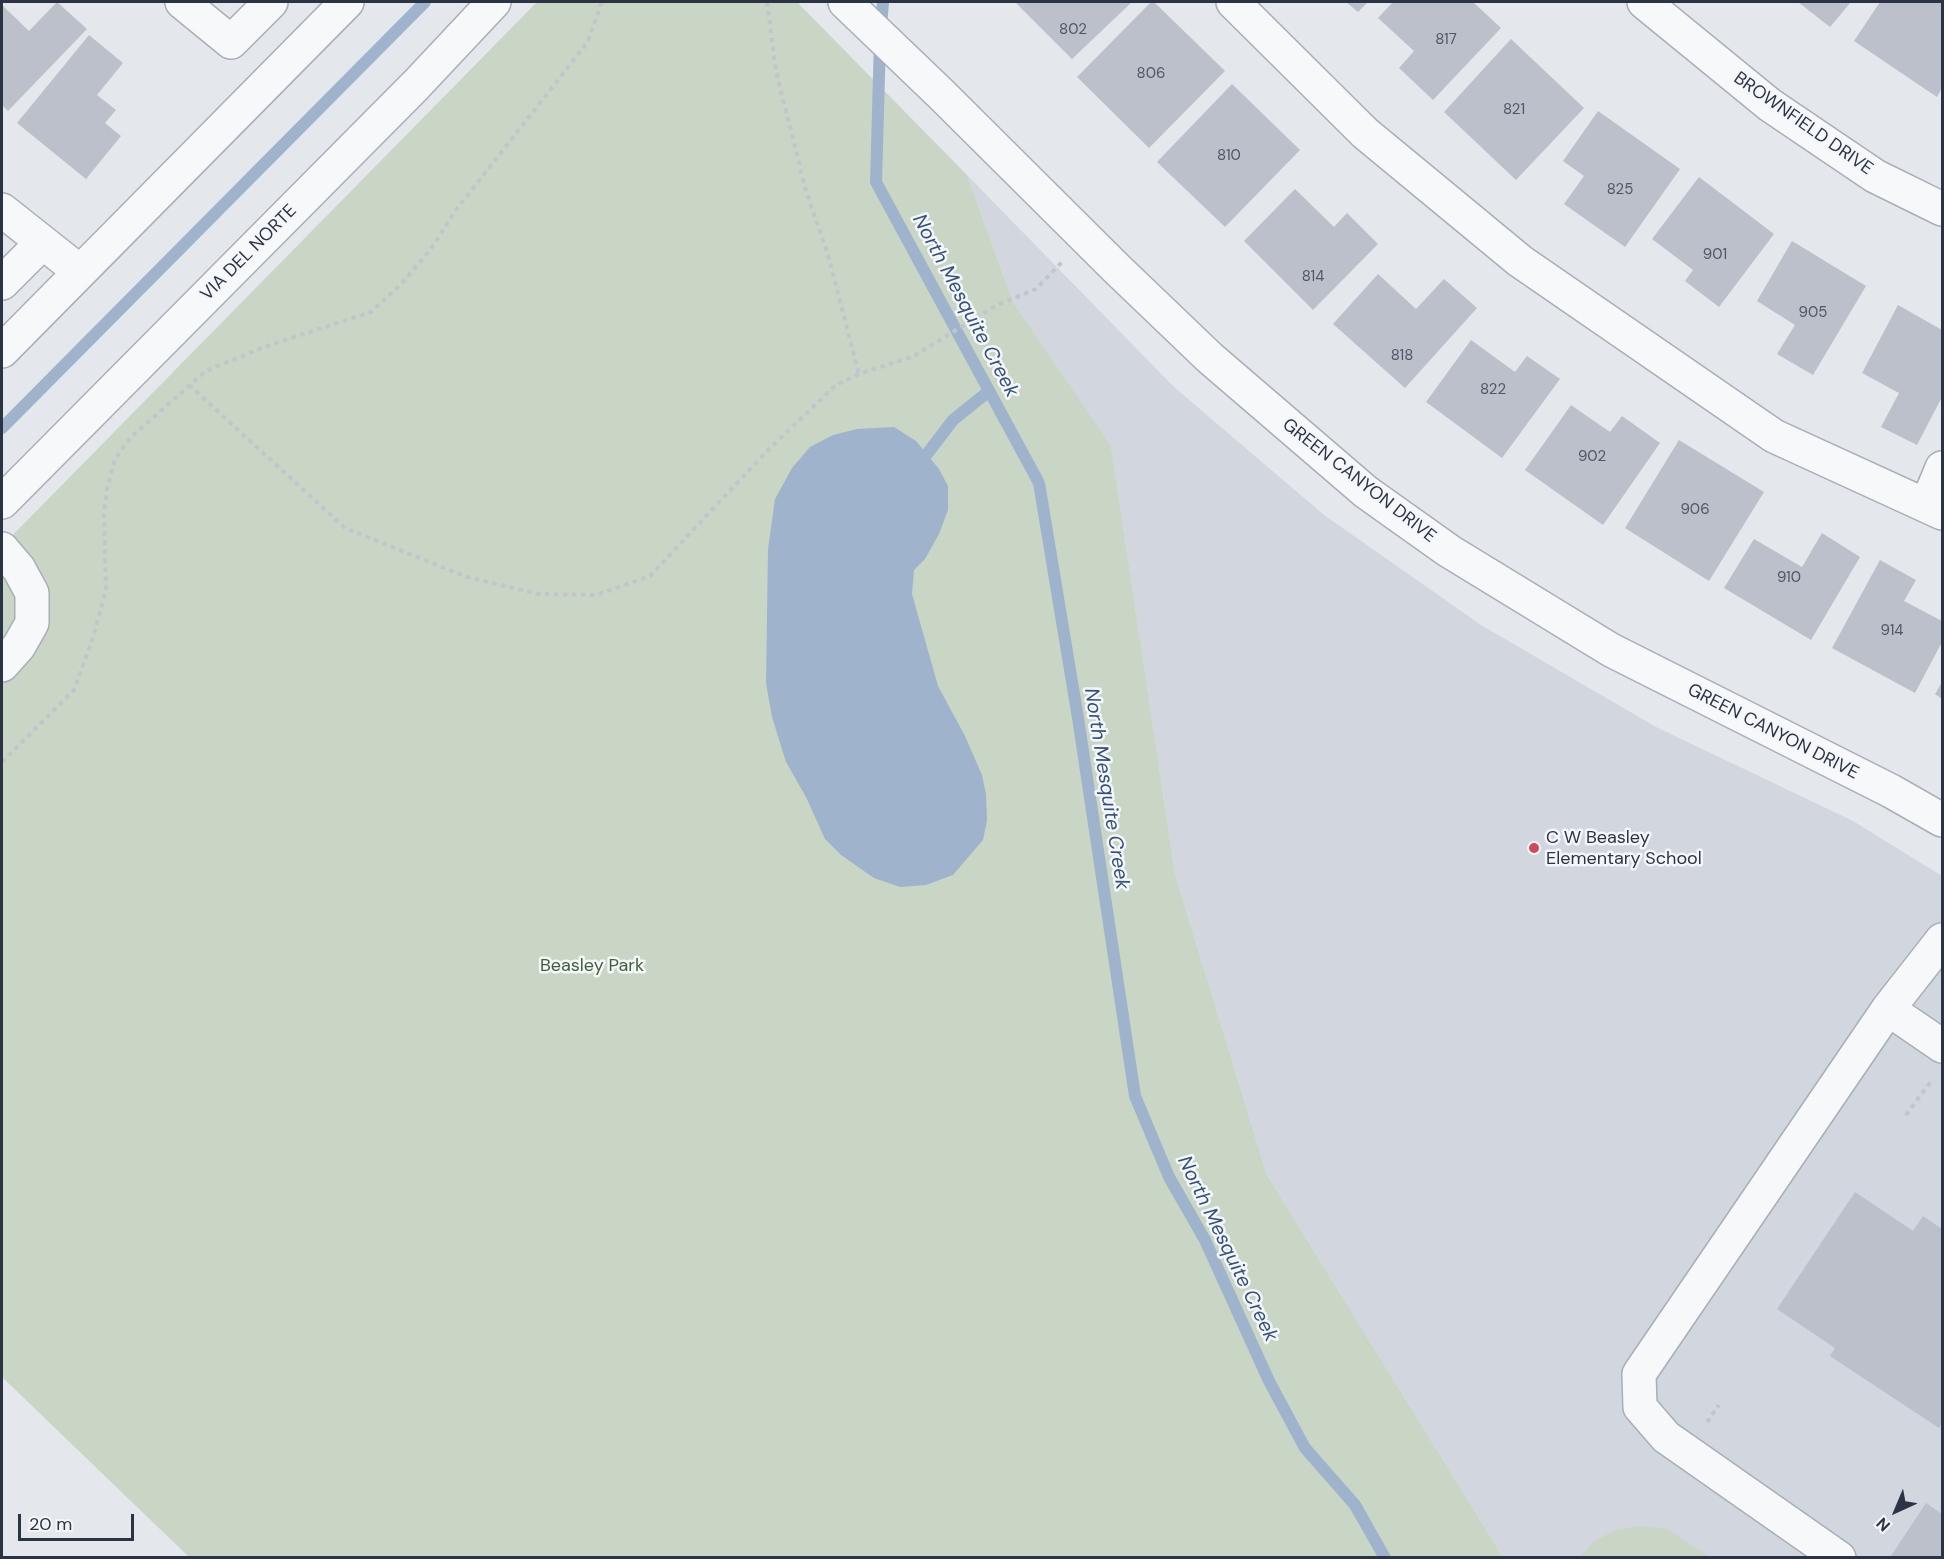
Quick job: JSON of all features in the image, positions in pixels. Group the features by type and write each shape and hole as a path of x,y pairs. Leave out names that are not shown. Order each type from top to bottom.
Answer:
{"street":[{"path":"182,2 231,42 271,2"},
{"path":"2,351 78,271 347,2"},
{"name":"VIA DEL NORTE","path":"2,502 399,102 494,2"},
{"name":"GREEN CANYON DRIVE","path":"845,2 942,94 1210,358 1366,492 1449,551 1611,650 1891,791 1942,820"},
{"path":"1233,2 1365,133 1520,261 1774,436 1935,509 1942,468"},
{"name":"BROWNFIELD DRIVE","path":"1644,2 1770,105 1875,176 1942,209"},
{"path":"2,210 78,271"},
{"path":"2,283 42,243"},
{"path":"2,549 19,569 32,593 32,623 19,646 2,665"},
{"path":"1839,1557 1666,1437 1640,1407 1639,1374 1888,1009 1942,940"},
{"path":"1888,1009 1940,1060"}],"path":[{"path":"2,762 75,690 93,638 106,589 104,514 107,489 115,459 130,438 206,371 264,347 371,312 400,285 431,249 456,210 587,43 602,2"},
{"path":"767,2 776,71 806,191 828,255 859,374"},
{"path":"189,385 345,528 467,577 539,594 596,595 650,576 768,450 836,385 859,374 912,357 997,305 1036,289 1086,238"},
{"path":"1906,1115 1940,1060"}],"shaded area":[{"name":"C W Beasley Elementary School","path":"967,175 1174,387 1324,515 1481,625 1656,727 1853,821 1942,876 1942,1557 1503,1557 1267,1175 1175,874 1111,447 1013,302"}],"green space":[{"name":"Beasley Park","path":"537,2 797,2 967,175 1013,302 1111,446 1175,874 1267,1175 1503,1557 189,1557 2,1377 2,546"},
{"path":"1641,1526 1667,1529 1709,1557 1580,1557 1593,1542 1616,1530"}],"water":[{"path":"894,427 916,441 939,469 948,486 948,510 939,534 925,559 914,570 912,594 938,686 965,736 982,775 986,794 987,820 983,840 953,875 926,885 900,887 874,878 841,855 825,839 806,797 786,762 772,717 766,683 768,549 775,499 792,468 810,447 833,435 857,429"}],"building":[{"path":"57,2 87,29 8,111 2,105 2,5 29,31"},
{"path":"1015,2 1132,2 1072,59"},
{"path":"1151,2 1154,2 1225,71 1149,148 1077,77"},
{"path":"1346,2 1368,2 1358,12"},
{"path":"1393,2 1473,2 1501,28 1433,100 1399,68 1414,51 1378,18"},
{"path":"1798,2 1851,2 1830,27"},
{"path":"1880,2 1942,2 1942,88 1937,97 1854,41"},
{"path":"89,35 123,63 97,95 116,110 105,123 121,136 86,179 17,123"},
{"path":"1511,39 1584,108 1516,180 1444,112"},
{"path":"1232,84 1300,150 1225,227 1157,162"},
{"path":"1598,111 1680,169 1625,247 1564,204 1584,176 1563,161"},
{"path":"1699,177 1774,234 1719,307 1685,281 1693,270 1652,239"},
{"path":"1295,189 1334,227 1347,213 1378,244 1313,310 1244,241"},
{"path":"1792,241 1866,286 1813,375 1777,354 1795,325 1757,301"},
{"path":"1378,274 1416,309 1444,279 1477,308 1405,388 1333,324"},
{"path":"1898,305 1942,330 1942,397 1917,445 1881,427 1899,393 1862,373"},
{"path":"1471,340 1515,372 1527,356 1560,379 1502,458 1426,402"},
{"path":"1571,405 1610,432 1622,416 1660,443 1603,525 1525,470"},
{"path":"1679,440 1764,492 1709,581 1625,528"},
{"path":"1822,533 1860,557 1811,640 1724,588 1754,539 1802,567"},
{"path":"1880,560 1916,580 1904,601 1942,621 1942,642 1915,693 1832,648"},
{"path":"1942,682 1942,699 1935,694"},
{"path":"1855,1192 1913,1231 1923,1216 1942,1229 1942,1423 1939,1428 1830,1356 1835,1348 1777,1309"},
{"path":"1926,1503 1942,1514 1942,1558 1894,1558 1891,1556"}],"waterway":[{"path":"2,428 425,2"},
{"name":"North Mesquite Creek","path":"883,2 876,182 1039,483 1078,718 1135,1096 1169,1177 1205,1240 1269,1381 1305,1448 1355,1505 1385,1558"},
{"path":"927,454 953,420 989,391"}],"place":[{"name":"C W Beasley Elementary School","path":"1534,848"}]}
